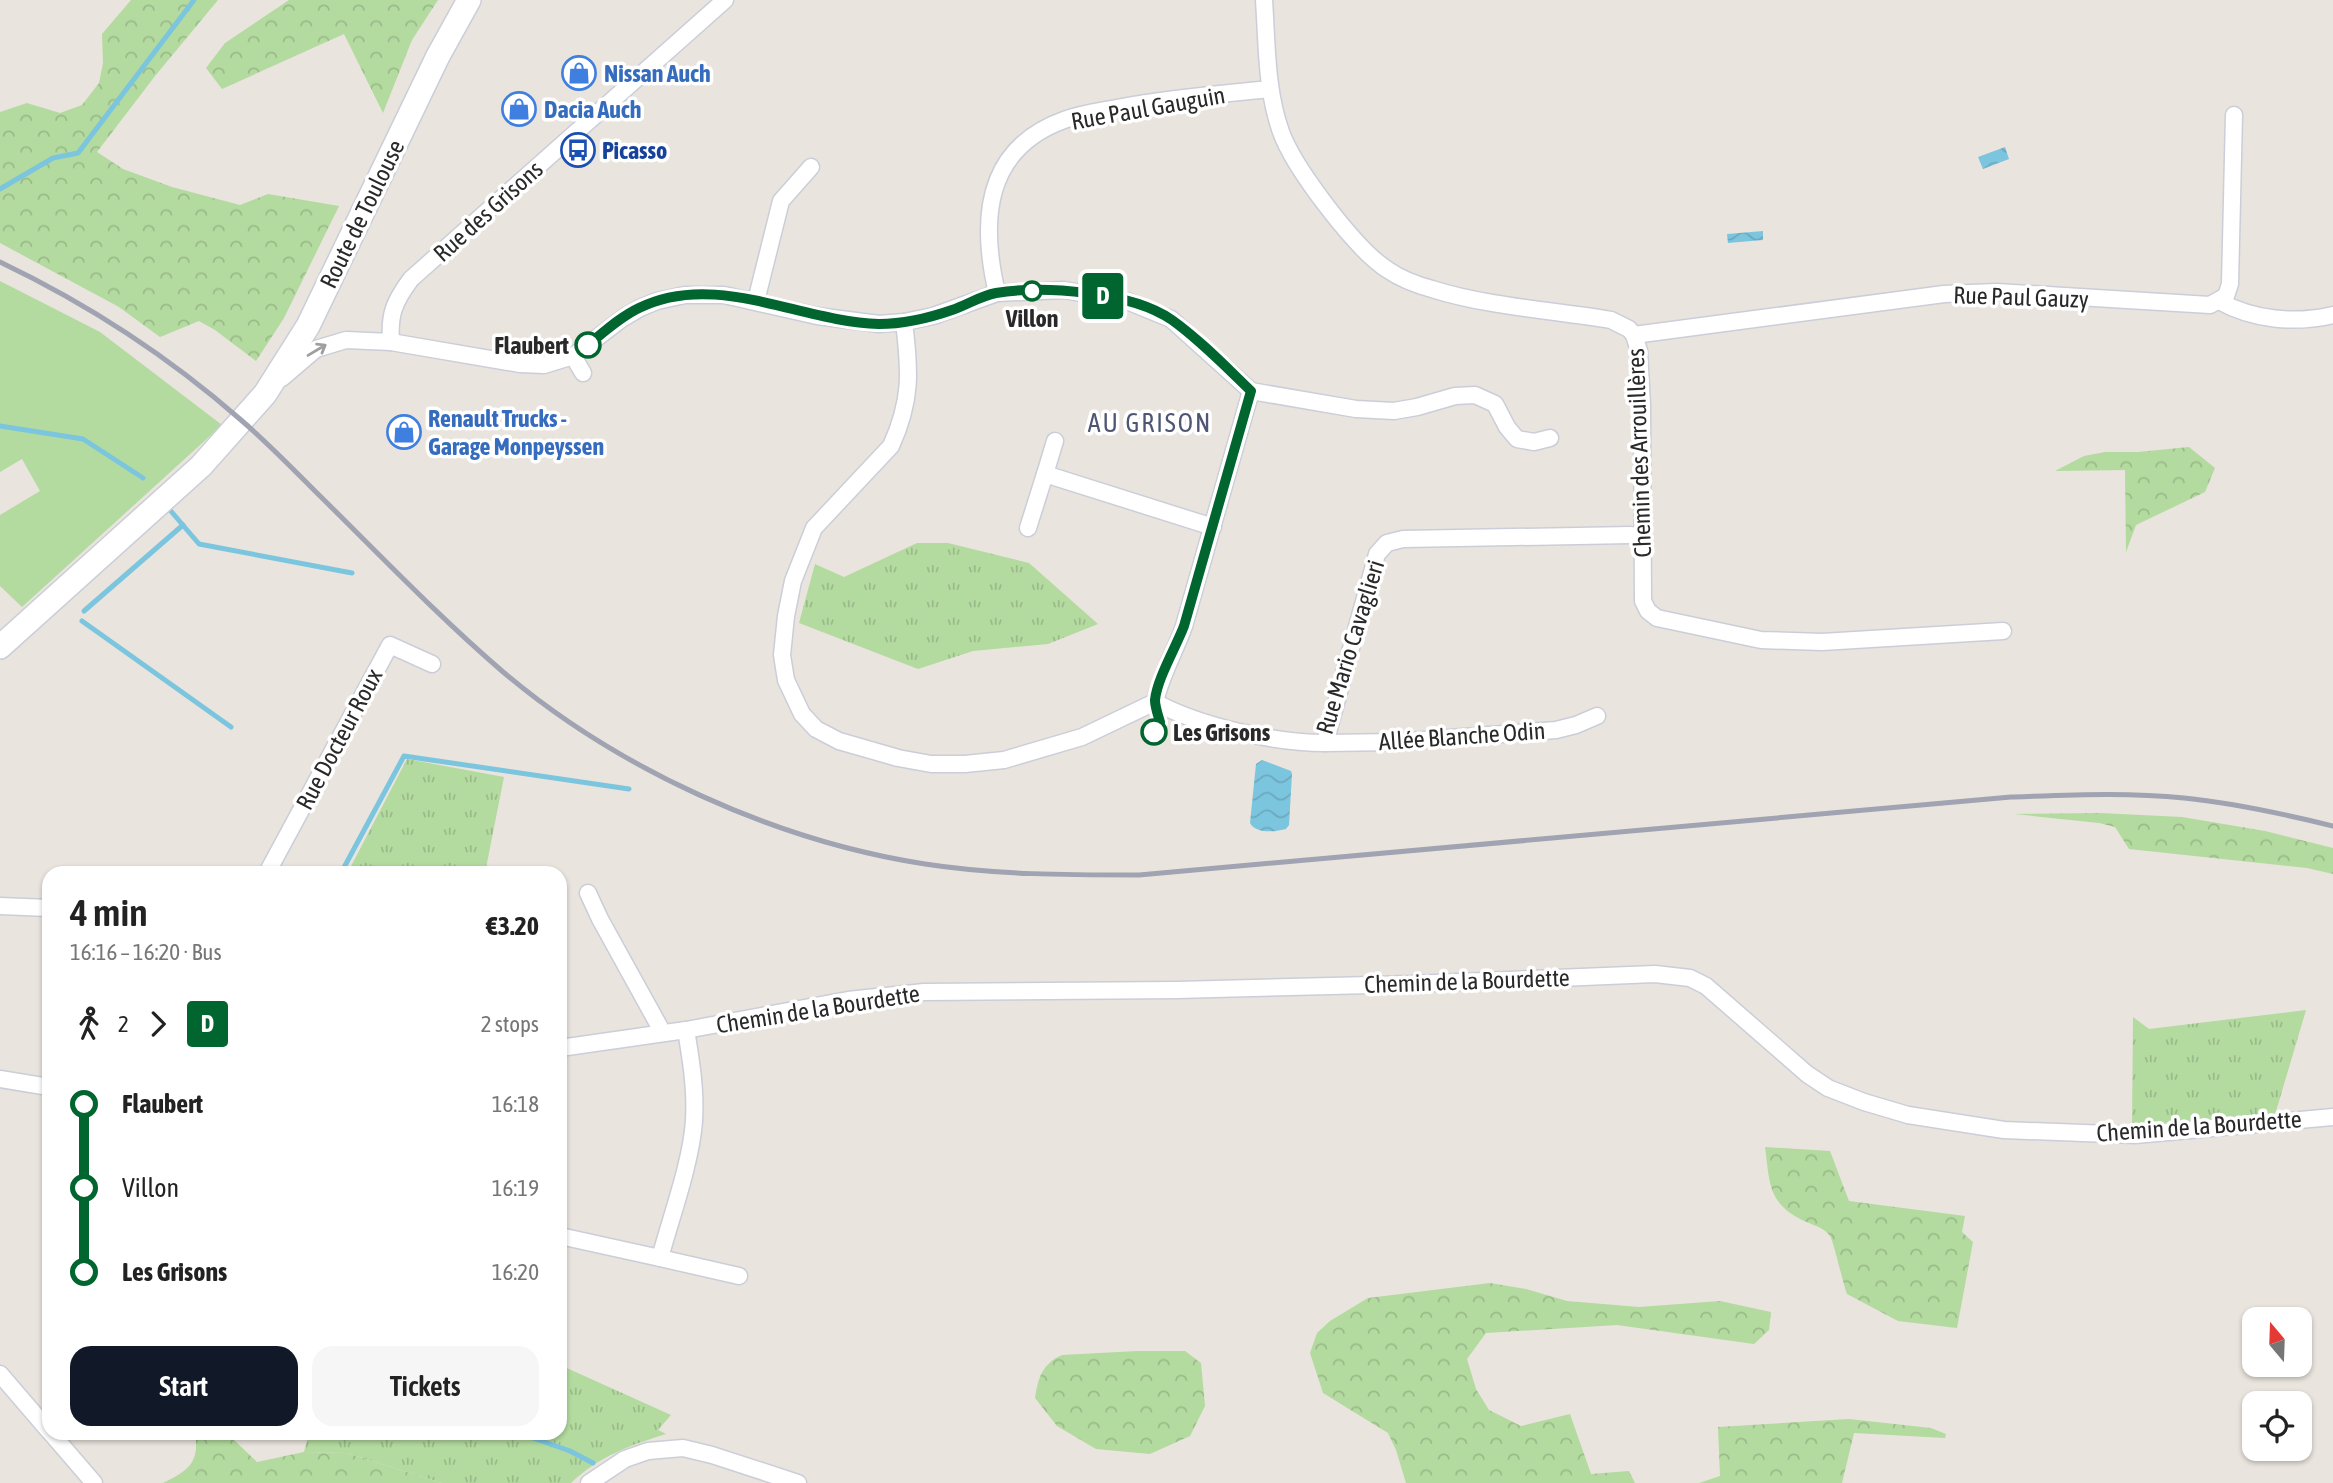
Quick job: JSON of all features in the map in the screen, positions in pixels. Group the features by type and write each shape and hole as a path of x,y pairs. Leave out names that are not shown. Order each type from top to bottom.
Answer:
{"main road":[{"name":"Route de Toulouse","path":"0,647 201,466 265,394 308,326 438,56 469,0"}],"street":[{"name":"Rue des Grisons","path":"391,342 390,318 394,306 411,279 725,0"},
{"name":"Chemin des Arrouillères","path":"1264,0 1270,89 1281,133 1291,155 1359,246 1388,271 1432,289 1472,299 1611,320 1629,329 1634,335 1639,351 1642,405 1643,601 1648,611 1653,615 1761,640 1822,642 2003,631"},
{"name":"Rue Paul Gauguin","path":"996,293 987,237 990,203 1003,169 1013,155 1034,136 1064,120 1088,113 1144,103 1270,89"},
{"path":"2234,115 2230,284 2226,296 2219,301 2236,311 2263,317 2299,320 2333,315"},
{"path":"756,301 781,201 811,167"},
{"path":"265,394 316,349 330,343 346,340 391,342 520,364 544,365 573,356 622,318 657,301 697,294 724,295 851,322 904,323 953,310 996,293 1064,290 1116,299 1171,319 1251,391 1356,409 1394,411 1455,396 1475,395 1494,404 1517,439 1534,442 1550,438"},
{"name":"Rue Paul Gauzy","path":"1634,335 1944,294 1997,292 2201,306 2219,301"},
{"path":"904,323 910,385 899,429 891,446 814,528 793,580 782,655 786,680 802,714 816,729 865,750 931,764 1004,760 1082,737 1155,702 1160,680 1184,626 1251,391"},
{"path":"573,356 583,373"},
{"path":"1028,528 1055,441"},
{"path":"1045,474 1213,527"},
{"name":"Rue Mario Cavaglieri","path":"1155,702 1176,713 1253,734 1298,743 1325,743 1377,554 1387,543 1403,539 1631,535"},
{"name":"Rue Docteur Roux","path":"271,866 390,645 432,664"},
{"name":"Allée Blanche Odin","path":"1325,743 1396,742 1556,730 1597,716"},
{"path":"588,893 663,1033"},
{"path":"0,906 42,908"},
{"name":"Chemin de la Bourdette","path":"567,1047 686,1030 848,1000 924,992 1177,990 1654,974 1690,978 1706,986 1807,1074 1828,1088 1908,1115 2004,1130 2135,1135 2333,1117"},
{"path":"660,1258 691,1144 694,1123 695,1090 686,1030"},
{"path":"0,1079 42,1086"},
{"path":"567,1242 660,1258 739,1276"},
{"path":"0,1374 42,1423"},
{"path":"57,1440 94,1483"},
{"path":"589,1483 625,1459 648,1451 683,1448 798,1483"}],"green space":[{"path":"131,0 218,0 97,152 123,169 172,187 240,205 268,194 339,206 284,318 256,361 199,321 160,337 119,307 0,243 0,112 27,103 60,113 82,105 99,83 103,63 102,34"},
{"path":"289,0 438,0 412,40 383,113 344,34 222,89 206,68 225,43"},
{"path":"0,281 100,332 222,425 22,607 0,586 0,515 40,491 22,459 0,472"},
{"path":"2189,447 2215,468 2205,492 2136,525 2126,552 2125,470 2055,471 2084,456 2105,452"},
{"path":"917,543 948,543 1029,563 1098,624 1048,644 973,651 918,669 799,623 815,564 844,577"},
{"path":"407,759 504,777 486,866 351,866"},
{"path":"2100,813 2182,817 2265,831 2333,848 2333,874 2307,868 2129,849 2115,827 2014,814"},
{"path":"2306,1010 2274,1118 2132,1126 2133,1017 2149,1029"},
{"path":"1765,1147 1830,1151 1849,1201 1965,1216 1962,1232 1973,1242 1957,1328 1898,1321 1847,1294 1830,1236 1821,1228 1791,1213 1776,1198 1770,1181"},
{"path":"1490,1283 1526,1289 1567,1301 1639,1307 1720,1301 1771,1312 1769,1330 1754,1344 1617,1325 1486,1333 1467,1359 1476,1389 1489,1410 1521,1426 1570,1414 1591,1474 1629,1471 1635,1483 1406,1483 1388,1433 1323,1393 1310,1353 1317,1333 1330,1321 1368,1298"},
{"path":"1185,1351 1201,1363 1205,1406 1190,1436 1150,1454 1096,1449 1057,1426 1035,1398 1045,1367 1062,1355"},
{"path":"567,1368 671,1415 658,1430 666,1434 615,1453 592,1466 571,1483 442,1483 347,1453 304,1452 307,1440 567,1440"},
{"path":"1849,1419 1931,1428 1946,1434 1945,1438 1854,1433 1842,1483 1699,1483 1720,1476 1718,1427"},
{"path":"196,1440 234,1440 257,1462 304,1452 347,1453 442,1483 163,1483 190,1465 196,1452"}],"water":[{"path":"2005,147 2009,159 1983,169 1978,157"},
{"path":"1763,231 1763,240 1728,243 1727,234"},
{"path":"1262,760 1291,771 1289,825 1286,829 1261,831 1250,823 1256,764"}],"waterway":[{"path":"0,189 53,158 78,153 194,0"},
{"path":"0,426 83,439 143,478"},
{"path":"170,510 199,544 352,573"},
{"path":"84,611 183,525"},
{"path":"82,621 231,727"},
{"path":"345,866 404,756 629,789"},
{"path":"539,1440 593,1463"}],"railway":[{"path":"0,262 65,295 185,374 271,447 455,629 547,706 647,769 701,796 756,819 869,853 925,864 978,870 1139,875 2011,797 2076,795 2141,795 2203,800 2259,809 2333,826"}],"bus line":[{"name":"D","path":"588,345 640,307 671,297 697,294 724,295 817,316 879,324 904,323 933,316 996,293 1064,290 1127,301 1171,319 1251,391 1184,626 1160,680 1155,702 1160,722 1154,732"}],"place":[{"name":"Nissan Auch","path":"579,73"},
{"name":"Dacia Auch","path":"519,109"},
{"name":"Picasso","path":"578,150"},
{"name":"Villon","path":"1032,291"},
{"name":"Flaubert","path":"588,345"},
{"name":"Renault Trucks - Garage Monpeyssen","path":"404,432"},
{"name":"Les Grisons","path":"1154,732"}],"district":[{"name":"AU GRISON","path":"1150,423"}]}
